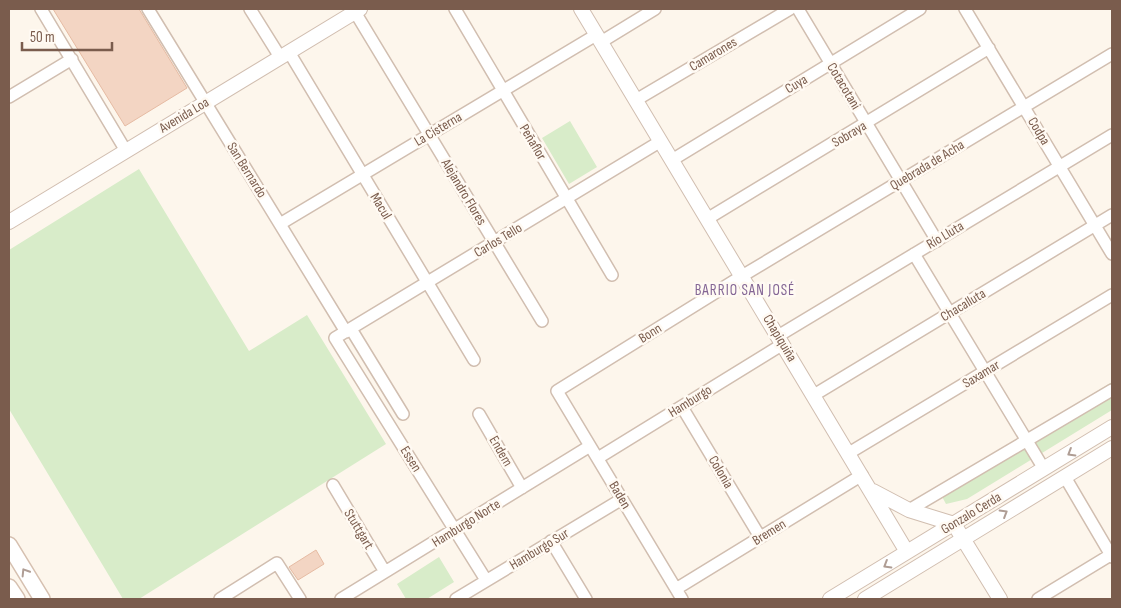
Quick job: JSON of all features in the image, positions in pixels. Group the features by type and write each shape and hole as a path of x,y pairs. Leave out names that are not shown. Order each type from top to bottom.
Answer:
{"main road":[{"path":"9,545 42,599"},
{"path":"9,587 16,599"}],"street":[{"path":"42,9 126,151"},
{"name":"San Bernardo","path":"148,9 280,224 403,414"},
{"name":"Macul","path":"250,9 284,55 362,175 474,360"},
{"name":"Peñaflor","path":"455,9 612,275"},
{"name":"Chapiquiña","path":"581,9 907,552"},
{"name":"La Cisterna","path":"280,224 503,91 655,9"},
{"name":"Camarones","path":"636,100 790,9"},
{"name":"Cotacotani","path":"798,9 937,241"},
{"name":"Cuya","path":"672,160 920,9"},
{"name":"Codpa","path":"965,9 1112,254"},
{"name":"Avenida Loa","path":"9,222 358,10"},
{"name":"Alejandro Flores","path":"358,10 429,134 542,321"},
{"name":"Sobraya","path":"707,219 867,124 988,48"},
{"name":"Quebrada de Acha","path":"742,276 1112,54"},
{"path":"9,96 72,59"},
{"name":"Río Lluta","path":"780,340 914,254 1112,135"},
{"name":"Carlos Tello","path":"335,338 661,141"},
{"name":"Chacalluta","path":"814,395 1112,215"},
{"path":"914,254 1044,469"},
{"name":"Bonn","path":"558,391 742,276"},
{"name":"Saxamar","path":"849,453 1112,295"},
{"name":"Essen","path":"335,338 486,580"},
{"name":"Hamburgo","path":"598,458 682,407 780,340"},
{"path":"908,510 1112,390"},
{"name":"Baden","path":"558,391 682,599"},
{"name":"Colonia","path":"682,407 760,537"},
{"name":"Endem","path":"479,414 522,488"},
{"name":"Gonzalo Cerda","path":"830,599 1112,427"},
{"name":"Hamburgo Norte","path":"341,599 590,446"},
{"name":"Gonzalo Cerda","path":"864,599 1112,448"},
{"name":"Bremen","path":"676,589 862,475"},
{"path":"1038,599 1112,555 1065,477"},
{"name":"Stuttgart","path":"333,485 385,572"},
{"path":"870,489 908,510 954,524 1000,599"},
{"name":"Hamburgo Sur","path":"456,599 622,499"},
{"path":"551,541 586,599"},
{"path":"220,599 277,563 300,599"}],"green space":[{"path":"570,121 597,167 569,184 542,138"},
{"path":"139,169 249,351 307,315 386,444 139,599 123,599 9,409 9,250"},
{"path":"1112,382 1112,410 967,499 946,504 938,489"},
{"path":"439,557 454,582 427,599 406,599 397,584"}],"building":[{"path":"53,9 139,9 187,88 125,126"},
{"path":"316,550 324,564 298,580 289,567"}],"district":[{"name":"BARRIO SAN JOSÉ","path":"745,290"}]}
